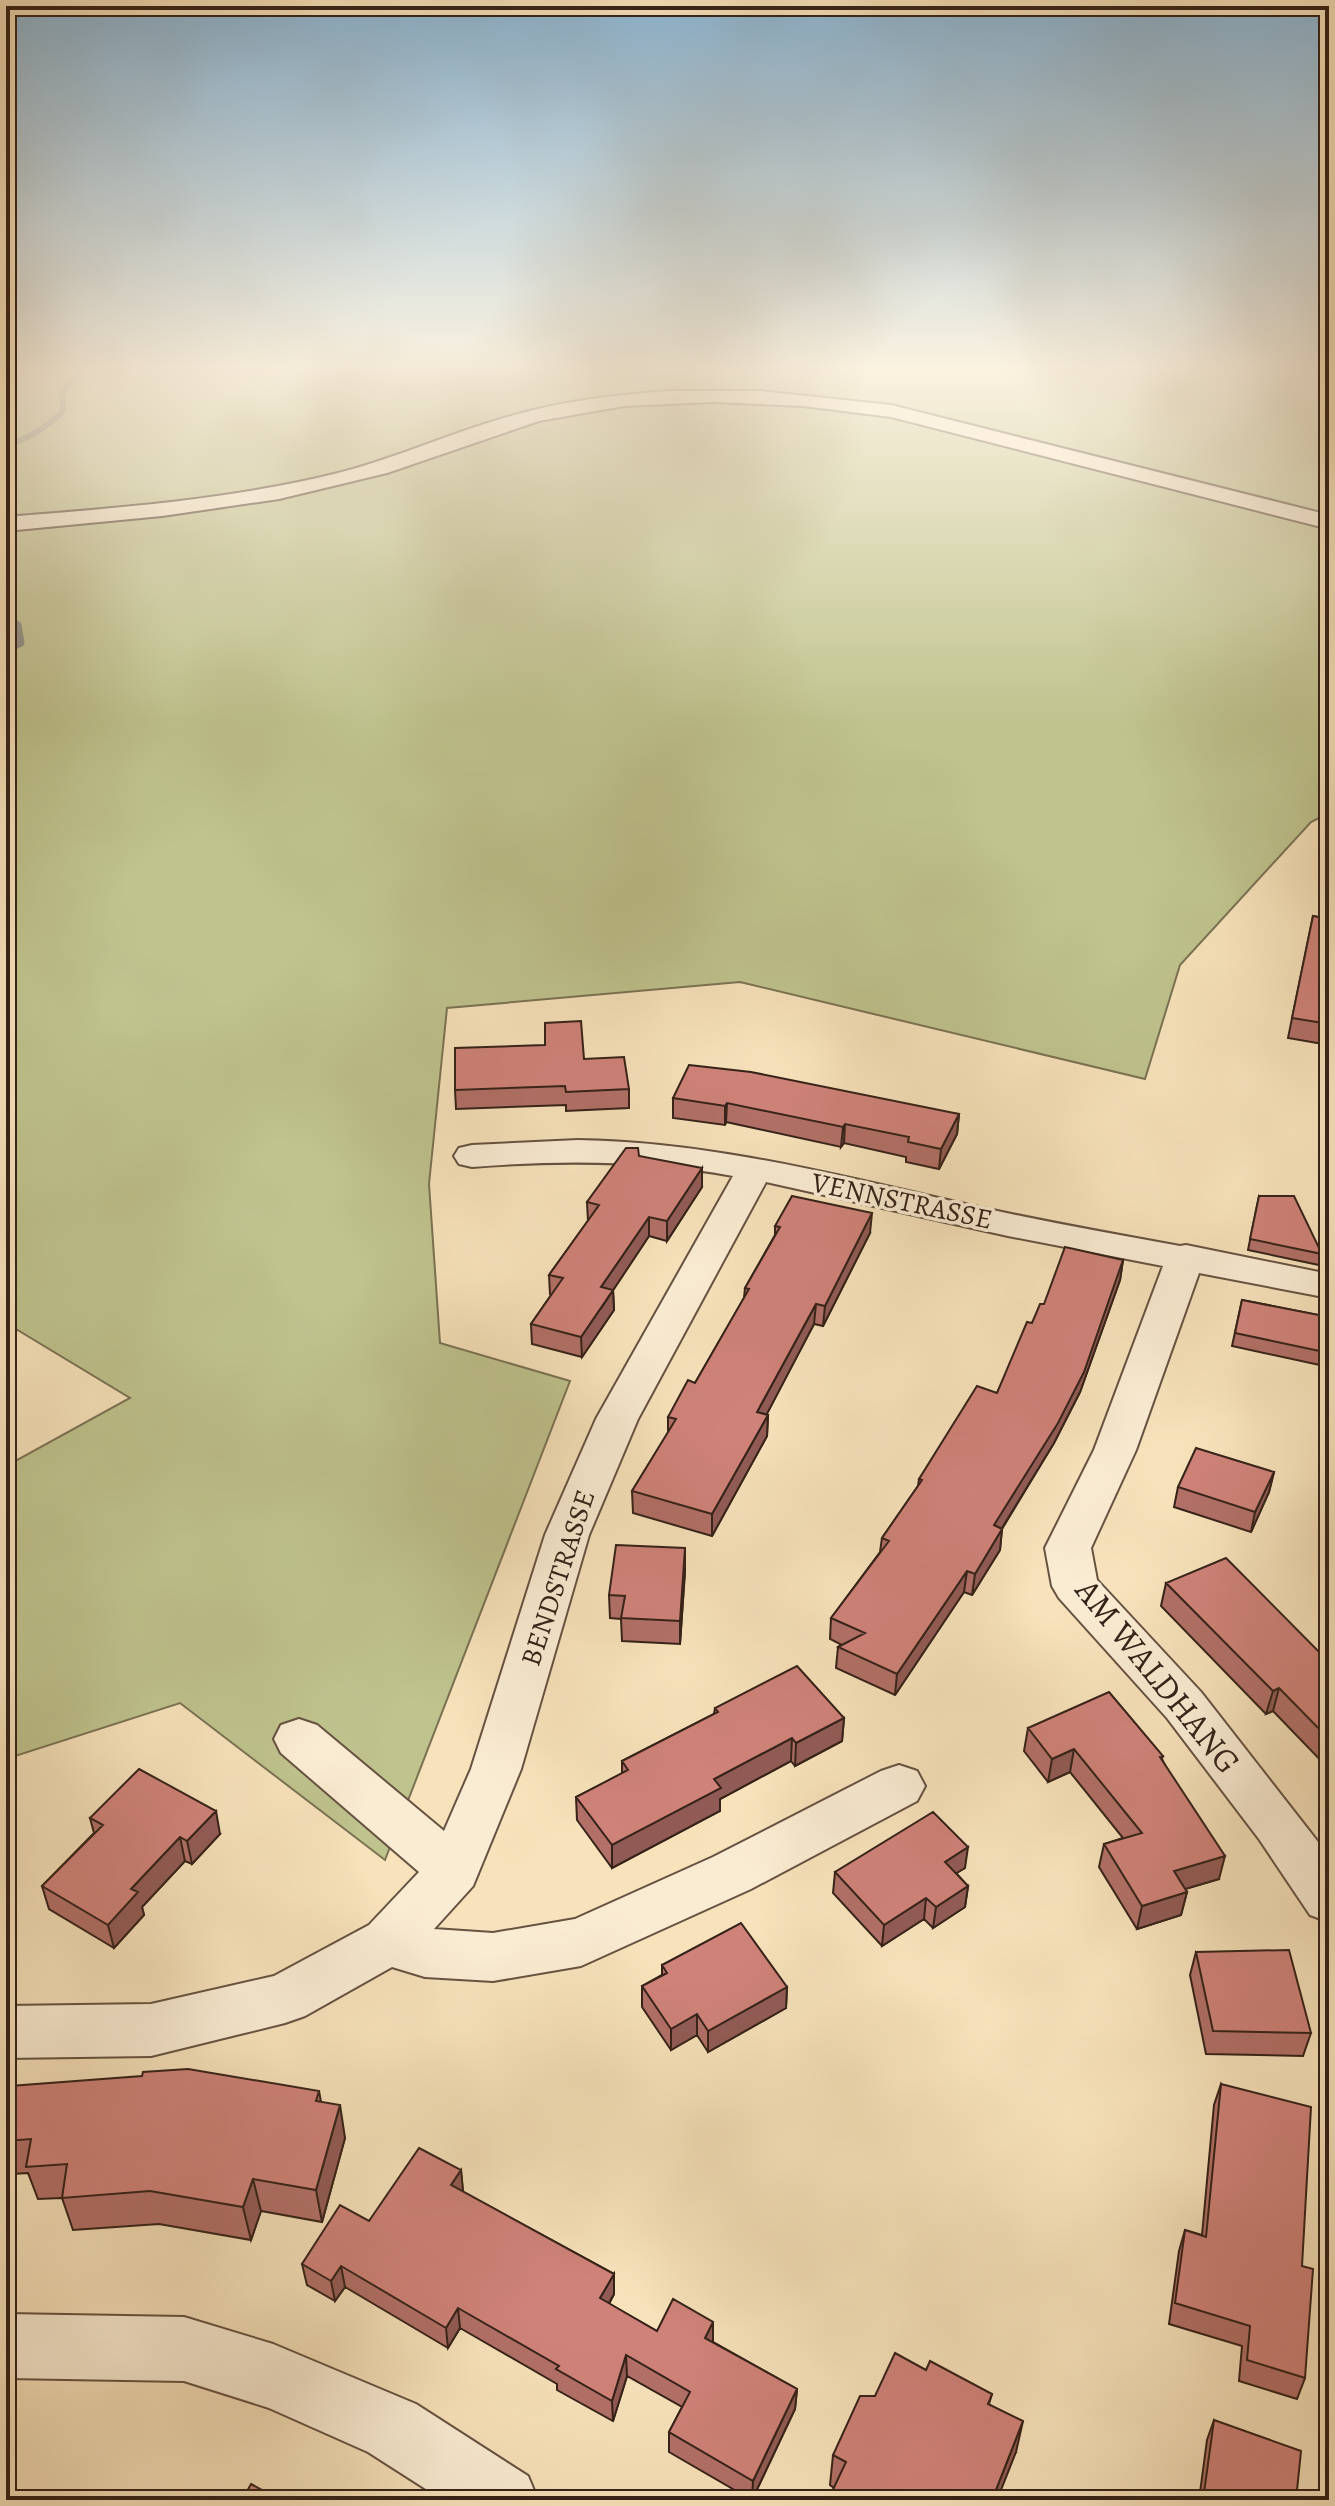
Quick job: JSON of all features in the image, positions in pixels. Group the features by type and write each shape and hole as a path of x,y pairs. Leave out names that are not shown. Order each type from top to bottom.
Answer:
{"street":[{"path":"6,524 156,510 297,488"},
{"path":"1195,488 1329,522"},
{"name":"VENNSTRASSE","path":"472,1156 540,1150 611,1152 680,1157 755,1168 1010,1225 1186,1256 1329,1286"},
{"name":"BENDSTRASSE","path":"6,2032 151,2030 285,1998 388,1942 454,1870 496,1769 567,1535 617,1419 755,1168"},
{"name":"AM WALDHANG","path":"1186,1256 1115,1450 1068,1548 1075,1586 1184,1705 1277,1824 1329,1899"},
{"path":"299,1739 454,1870"},
{"path":"388,1942 425,1953 493,1957 581,1942 732,1873 899,1786"},
{"path":"6,2346 184,2349 273,2377 392,2428 504,2500"}],"green space":[{"path":"6,488 1329,488 1329,813 1311,822 1180,965 1145,1079 740,982 447,1008 429,1184 440,1343 570,1381 385,1860 180,1703 6,1759 6,1466 130,1398 6,1323"}],"building":[{"path":"1313,916 1329,919 1329,1024 1292,1018"},
{"path":"581,1021 584,1059 624,1057 629,1089 566,1092 565,1086 455,1090 455,1048 545,1045 545,1023"},
{"path":"689,1065 751,1072 959,1114 941,1149 908,1142 909,1137 845,1124 843,1127 727,1103 725,1106 673,1098"},
{"path":"626,1148 638,1148 639,1156 702,1168 667,1221 649,1217 601,1287 613,1290 581,1337 531,1324 563,1278 549,1275 599,1205 587,1202"},
{"path":"792,1196 872,1213 825,1306 816,1304 757,1412 768,1415 712,1514 632,1491 676,1419 668,1417 688,1380 695,1383 749,1289 745,1288 780,1227 775,1226"},
{"path":"1259,1196 1294,1196 1322,1254 1250,1239"},
{"path":"1065,1247 1123,1260 1084,1372 1058,1423 994,1525 1002,1529 975,1574 967,1571 897,1674 838,1647 865,1633 831,1618 889,1541 882,1538 922,1480 919,1479 977,1386 997,1393 1027,1322 1032,1323 1040,1304 1044,1304"},
{"path":"1242,1300 1329,1317 1329,1353 1235,1333"},
{"path":"1196,1448 1274,1472 1255,1512 1178,1487"},
{"path":"616,1545 685,1548 680,1621 621,1618 625,1596 609,1595"},
{"path":"1226,1558 1329,1662 1329,1739 1279,1688 1273,1691 1166,1583"},
{"path":"797,1666 844,1718 796,1743 792,1738 714,1779 721,1788 612,1845 576,1797 628,1770 622,1761 718,1712 715,1708"},
{"path":"1109,1692 1163,1756 1160,1757 1225,1856 1174,1871 1187,1892 1142,1906 1104,1844 1142,1833 1074,1749 1052,1759 1028,1728"},
{"path":"139,1769 216,1811 187,1841 180,1837 131,1889 138,1892 108,1925 42,1886 103,1825 90,1818"},
{"path":"933,1812 968,1847 945,1862 968,1886 936,1907 926,1898 884,1925 835,1872"},
{"path":"741,1923 787,1987 708,2031 697,2014 671,2029 642,1986 667,1973 662,1965"},
{"path":"1289,1950 1311,2033 1213,2031 1196,1952"},
{"path":"188,2069 319,2091 316,2101 340,2105 316,2190 253,2179 243,2207 150,2191 62,2198 67,2164 26,2167 31,2139 6,2141 10,2086 142,2076 143,2072"},
{"path":"1221,2084 1311,2107 1302,2266 1313,2269 1305,2378 1247,2360 1250,2326 1175,2303 1185,2230 1206,2237"},
{"path":"419,2148 461,2170 451,2185 614,2274 600,2298 657,2331 673,2299 713,2322 705,2338 797,2389 753,2481 669,2432 690,2392 626,2355 612,2401 556,2369 559,2366 458,2308 446,2328 341,2266 331,2281 302,2264 340,2205 369,2221"},
{"path":"895,2353 926,2370 930,2361 992,2394 988,2404 1023,2421 992,2500 828,2500 846,2462 833,2455 860,2396 875,2396"},
{"path":"1214,2420 1301,2451 1296,2500 1203,2500"},
{"path":"251,2484 280,2500 242,2500"}],"waterway":[{"path":"6,617 18,625 21,643 6,651"}]}
